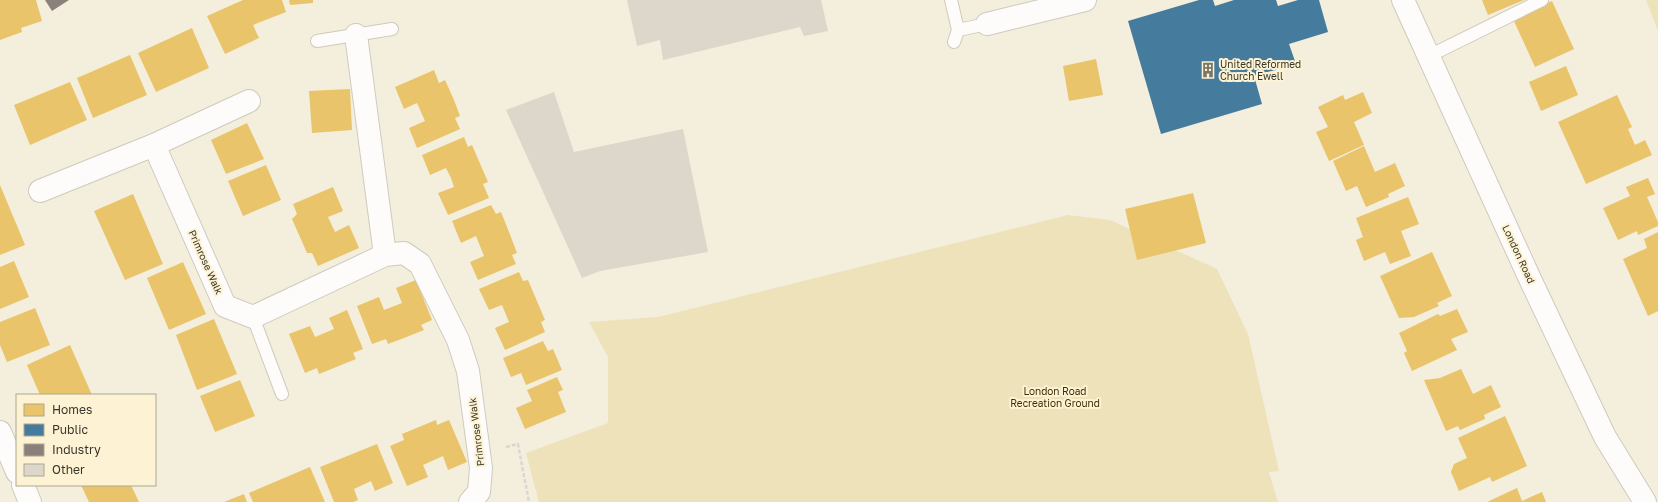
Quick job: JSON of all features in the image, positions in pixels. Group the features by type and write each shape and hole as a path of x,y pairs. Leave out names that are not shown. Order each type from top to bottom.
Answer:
{"street":[{"path":"987,24 1085,0"},
{"name":"London Road","path":"1403,0 1530,279 1605,437 1645,502"},
{"path":"356,35 386,255"},
{"path":"40,191 154,145 249,101"},
{"name":"Primrose Walk","path":"154,145 225,306 252,317 386,255 404,253 420,264 458,340 468,371 481,468 479,492 470,502"},
{"path":"0,432 16,470"},
{"path":"23,486 30,502"}],"lane":[{"path":"951,0 958,30 954,42"},
{"path":"1429,56 1542,0"},
{"path":"958,30 987,24"},
{"path":"317,41 392,29"},
{"path":"252,317 282,394"}],"path":[{"path":"480,452 518,444 529,502"}],"green space":[{"path":"1646,0 1658,0 1658,31"},
{"name":"London Road Recreation Ground","path":"1068,215 1110,220 1217,269 1248,334 1279,471 1269,472 1278,502 539,502 526,453 608,423 608,357 589,322 658,317"}],"building: Homes":[{"path":"0,0 36,0 42,21 21,28 22,32 0,40"},
{"path":"243,0 282,0 286,12 253,25 259,38 225,54 207,16"},
{"path":"289,0 313,0 313,3 290,5"},
{"path":"1482,0 1524,0 1488,15"},
{"path":"1552,1 1574,49 1535,67 1513,19"},
{"path":"192,28 209,68 156,92 138,53"},
{"path":"130,55 147,95 93,118 77,78"},
{"path":"1096,59 1103,95 1069,101 1063,66"},
{"path":"1566,66 1578,95 1541,111 1529,82"},
{"path":"434,70 439,83 445,80 454,100 460,116 455,118 460,129 417,148 409,128 425,121 417,103 404,109 395,87"},
{"path":"70,82 87,120 30,145 14,105"},
{"path":"350,89 352,130 312,133 309,91"},
{"path":"1363,92 1372,113 1354,122 1364,145 1329,161 1316,132 1328,127 1318,107 1343,95 1345,100"},
{"path":"1617,95 1632,127 1628,129 1635,145 1645,140 1652,155 1586,184 1558,122"},
{"path":"247,123 264,159 226,174 211,140"},
{"path":"464,137 468,147 472,145 488,182 483,184 489,198 448,215 438,193 454,187 451,178 446,168 430,175 422,155"},
{"path":"1364,146 1375,172 1395,163 1405,186 1388,194 1389,197 1366,207 1357,186 1346,191 1333,161"},
{"path":"266,165 281,200 243,216 228,181"},
{"path":"1648,178 1655,194 1647,197 1658,222 1658,226 1638,235 1637,231 1618,240 1603,208 1630,196 1626,187"},
{"path":"0,185 25,245 0,255"},
{"path":"333,187 343,211 328,217 335,232 349,225 359,248 318,266 312,253 307,253 292,219 297,214 293,204"},
{"path":"1193,193 1206,243 1137,260 1125,209"},
{"path":"133,194 163,264 125,280 94,211"},
{"path":"1408,197 1419,224 1401,231 1411,256 1390,264 1385,252 1364,261 1356,240 1363,237 1356,218"},
{"path":"491,205 496,214 501,212 517,253 512,255 516,264 478,280 470,262 484,256 476,236 461,243 452,221"},
{"path":"1658,232 1658,311 1648,316 1623,259 1647,248 1644,239"},
{"path":"1432,252 1452,296 1437,303 1439,306 1414,317 1399,318 1380,276"},
{"path":"14,261 29,297 0,309 0,267"},
{"path":"183,262 206,314 169,330 147,278"},
{"path":"519,272 523,281 528,280 545,320 541,322 545,332 505,350 495,328 509,322 502,305 489,310 479,289"},
{"path":"416,280 432,320 421,325 424,330 404,338 388,344 386,339 372,344 357,306 379,297 384,310 402,303 396,288"},
{"path":"35,308 50,345 7,362 0,345 0,322"},
{"path":"1457,309 1468,332 1451,339 1457,350 1412,371 1404,353 1407,351 1399,333 1438,314 1440,316"},
{"path":"347,310 363,349 353,353 356,359 319,374 317,368 305,373 289,334 310,326 315,337 334,329 329,318"},
{"path":"214,319 237,374 197,390 176,335"},
{"path":"543,341 548,351 553,349 562,370 526,385 521,373 511,377 503,358"},
{"path":"70,345 92,394 40,394 27,365"},
{"path":"1461,369 1473,394 1491,385 1501,407 1484,415 1485,419 1460,430 1458,426 1446,431 1424,380 1440,378"},
{"path":"557,377 563,390 558,392 566,412 525,429 516,408 532,401 527,390"},
{"path":"240,380 255,416 215,432 200,396"},
{"path":"1505,416 1527,466 1492,482 1490,477 1459,491 1451,472 1454,464 1467,458 1458,438"},
{"path":"436,420 437,425 449,420 467,462 448,470 443,456 423,465 428,477 407,486 390,446 404,440 402,434"},
{"path":"377,444 393,483 375,491 371,481 354,489 358,500 353,502 334,502 320,467"},
{"path":"310,467 325,502 253,502 249,493"},
{"path":"81,486 131,486 139,502 89,502"},
{"path":"1517,488 1522,501 1542,492 1546,502 1487,502"},
{"path":"244,494 247,502 224,502"}],"building: Public":[{"name":"United Reformed Church Ewell","path":"1199,0 1213,0 1215,6 1234,0 1276,0 1278,6 1298,0 1319,0 1328,32 1289,44 1296,64 1254,76 1262,104 1161,134 1128,21"}],"building: Industry":[{"path":"45,0 69,0 52,11"}],"building: Other":[{"path":"627,0 821,0 828,31 804,36 800,27 663,60 660,40 637,46"},
{"path":"554,92 574,152 683,129 708,252 600,271 582,278 506,110"}],"place":[{"name":"United Reformed Church Ewell","path":"1208,70"}]}
